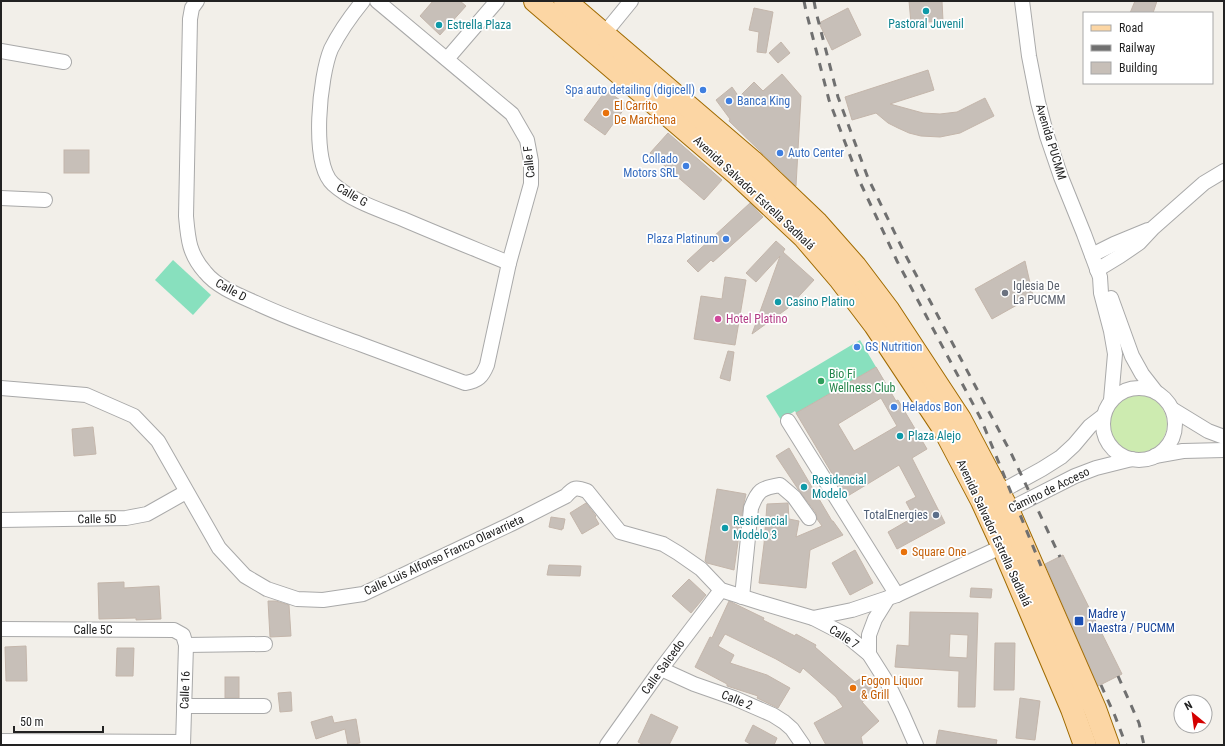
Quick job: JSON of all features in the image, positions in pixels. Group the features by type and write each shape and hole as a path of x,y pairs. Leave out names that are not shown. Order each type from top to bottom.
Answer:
{"main road":[{"name":"Avenida Salvador Estrella Sadhalá","path":"535,1 732,170 804,237 840,279 875,325 930,405 955,447 995,506"},
{"name":"Avenida Salvador Estrella Sadhalá","path":"565,1 752,161 817,223 855,266 889,312 946,396 970,437 995,506 1092,702 1108,745"},
{"name":"Avenida Salvador Estrella Sadhalá","path":"1012,543 1085,745"}],"street":[{"name":"Calle D","path":"197,1 192,8 190,19 186,216 188,239 198,263 205,273 215,282 235,294 285,317 465,383 475,381"},
{"name":"Calle G","path":"363,1 341,29 330,51 324,75 319,110 320,154 324,168 332,183 351,197 377,209 509,263"},
{"name":"Calle F","path":"377,1 512,114 527,140 531,161 532,184 509,263 487,365 484,373 475,381"},
{"path":"447,59 497,1"},
{"path":"604,34 631,1"},
{"name":"Avenida PUCMM","path":"1022,1 1029,56 1038,102 1047,136 1061,177 1099,274 1108,290 1132,356 1142,374 1156,392"},
{"path":"1,51 64,62"},
{"path":"1099,274 1138,243 1204,183 1224,171"},
{"path":"1,198 45,200"},
{"path":"1092,255 1114,244 1154,228"},
{"name":"Avenida PUCMM","path":"1099,274 1101,293 1111,331 1115,354 1111,400"},
{"name":"Calle Luis Alfonso Franco Olavarrieta","path":"1,388 86,396 134,416 158,441 219,548 245,576 267,589 297,599 323,600 363,594 511,524 566,496 572,490 577,488 587,491 620,532 662,544 678,553 701,569 721,590"},
{"path":"1132,388 1145,388 1156,392 1166,400 1172,409 1175,419 1171,441 1164,450 1148,459 1132,459 1122,456 1112,449 1106,439 1103,428 1103,416 1105,411 1111,400 1121,392 1132,388"},
{"path":"1172,409 1208,431 1224,437"},
{"name":"Camino de Acceso","path":"995,506 1061,457 1074,445 1090,426 1103,416"},
{"path":"788,420 892,597"},
{"path":"1155,456 1183,451 1224,450"},
{"name":"Camino de Acceso","path":"995,506 1096,468 1132,459"},
{"path":"742,597 751,508 756,496 766,487 780,486 794,497 810,518"},
{"name":"Calle 5D","path":"1,520 126,518 147,514 186,492"},
{"path":"813,618 852,610 892,597 1012,543"},
{"name":"Calle 7","path":"721,590 813,618 846,635 869,654 888,684 916,745"},
{"name":"Calle Salcedo","path":"606,745 721,590"},
{"path":"869,654 869,635 874,619 892,597"},
{"name":"Calle 5C","path":"1,629 174,630 185,640 265,644"},
{"name":"Calle 16","path":"183,744 185,640"},
{"name":"Calle 2","path":"661,669 694,684 734,698 773,715 792,729 803,745"},
{"path":"184,706 264,706"},
{"path":"1,741 183,744"}],"green space":[{"path":"173,260 211,295 193,315 155,280"},
{"name":"Bio Fi Wellness Club","path":"860,340 876,367 781,420 766,396"},
{"path":"1138,395 1149,397 1162,408 1165,413 1167,424 1165,435 1154,448 1149,451 1138,453 1127,451 1114,440 1111,435 1109,424 1111,413 1122,400 1127,397"}],"building":[{"name":"Estrella Plaza","path":"433,1 460,1 466,6 440,35 420,16"},
{"name":"Pastoral Juvenil","path":"909,1 942,1 943,21 911,23"},
{"path":"1135,1 1157,1 1153,12 1130,12"},
{"path":"754,8 773,12 766,53 757,52 759,32 749,30"},
{"path":"848,8 861,35 832,50 819,23"},
{"path":"781,42 790,53 778,63 769,53"},
{"path":"928,70 934,90 890,104 923,113 940,114 957,112 985,98 994,116 960,133 940,137 921,136 909,133 888,123 876,113 852,120 845,97"},
{"name":"Auto Center","path":"782,74 801,96 796,186 729,121 730,119 716,100 732,87 739,97 754,82 763,91"},
{"name":"El Carrito De Marchena","path":"606,90 627,105 605,135 584,120"},
{"name":"Collado Motors SRL","path":"668,133 722,180 704,200 650,153"},
{"path":"64,150 89,150 89,173 64,173"},
{"name":"Plaza Platinum","path":"750,203 763,217 713,262 711,260 698,272 687,261"},
{"name":"Casino Platino","path":"776,241 785,249 783,252 814,280 788,308 752,334 780,256 756,282 746,273"},
{"name":"Iglesia De La PUCMM","path":"1025,261 1033,296 992,319 975,289"},
{"name":"Hotel Platino","path":"725,277 746,280 735,345 694,339 701,296 722,299"},
{"path":"728,351 734,352 730,381 720,378"},
{"name":"Plaza Alejo","path":"876,367 896,401 898,400 927,449 912,458 945,523 897,549 888,532 914,517 906,502 916,497 899,465 846,497 796,413","holes":["881,398 897,426 854,451 838,424"]},
{"path":"93,427 96,454 74,456 72,429"},
{"path":"789,448 832,521 843,535 810,550 806,588 759,583 767,504 788,503 789,519 799,521 796,537 822,526 817,519 816,513 776,456"},
{"name":"Residencial Modelo 3","path":"717,489 746,494 734,570 707,563 705,561"},
{"path":"586,503 596,516 595,517 599,524 582,534 570,513"},
{"path":"551,517 565,519 562,530 549,527"},
{"path":"855,550 873,583 850,595 832,563"},
{"name":"Madre y Maestra / PUCMM","path":"1063,555 1122,674 1098,686 1045,564"},
{"path":"549,565 581,566 580,576 547,575"},
{"path":"689,579 706,595 691,613 672,596"},
{"path":"124,582 124,588 159,586 161,619 99,619 98,583"},
{"path":"971,588 992,589 991,598 970,597"},
{"path":"268,601 276,601 289,605 291,636 270,637"},
{"path":"729,601 764,618 763,620 795,636 796,634 816,645 815,647 855,682 863,677 875,693 862,702 879,721 861,737 863,745 826,745 814,723 843,707 836,697 803,668 800,673 776,659 725,634 718,646 734,655 730,663 767,675 790,688 778,708 757,698 758,696 727,686 727,684 695,667 710,637 712,638"},
{"path":"910,612 978,613 975,707 958,707 959,671 895,667 897,645 909,646","holes":["950,634 968,635 967,658 949,657"]},
{"path":"995,643 1015,643 1014,690 994,690"},
{"path":"26,646 27,681 6,681 5,647"},
{"path":"117,648 134,648 133,676 116,676"},
{"path":"225,677 239,677 239,698 225,698"},
{"path":"291,692 292,711 280,712 278,693"},
{"path":"1020,698 1040,701 1035,740 1016,738"},
{"path":"651,714 678,727 669,745 644,745 638,742"},
{"path":"332,716 334,723 356,719 360,743 348,745 345,729 316,739 311,722"},
{"path":"753,725 777,738 774,745 752,745 745,741"},
{"path":"939,730 997,740 996,745 936,745"}],"railway":[{"path":"804,1 829,100 860,182 897,261 981,419 1041,566"},
{"path":"814,1 838,97 868,178 906,256 1011,453 1060,557"},
{"path":"1118,676 1139,723 1144,745"},
{"path":"1101,685 1126,745"}],"place":[{"name":"Pastoral Juvenil","path":"926,11"},
{"name":"Estrella Plaza","path":"439,25"},
{"name":"Spa auto detailing (digicell)","path":"703,90"},
{"name":"Banca King","path":"729,101"},
{"name":"El Carrito De Marchena","path":"606,113"},
{"name":"Auto Center","path":"780,153"},
{"name":"Collado Motors SRL","path":"686,166"},
{"name":"Plaza Platinum","path":"726,239"},
{"name":"Iglesia De La PUCMM","path":"1005,293"},
{"name":"Casino Platino","path":"778,302"},
{"name":"Hotel Platino","path":"718,319"},
{"name":"GS Nutrition","path":"857,347"},
{"name":"Bio Fi Wellness Club","path":"821,381"},
{"name":"Helados Bon","path":"894,407"},
{"name":"Plaza Alejo","path":"900,436"},
{"name":"Residencial Modelo","path":"804,487"},
{"name":"TotalEnergies","path":"936,515"},
{"name":"Residencial Modelo 3","path":"725,528"},
{"name":"Square One","path":"904,552"},
{"name":"Madre y Maestra / PUCMM","path":"1079,621"},
{"name":"Fogon Liquor & Grill","path":"853,688"}]}
